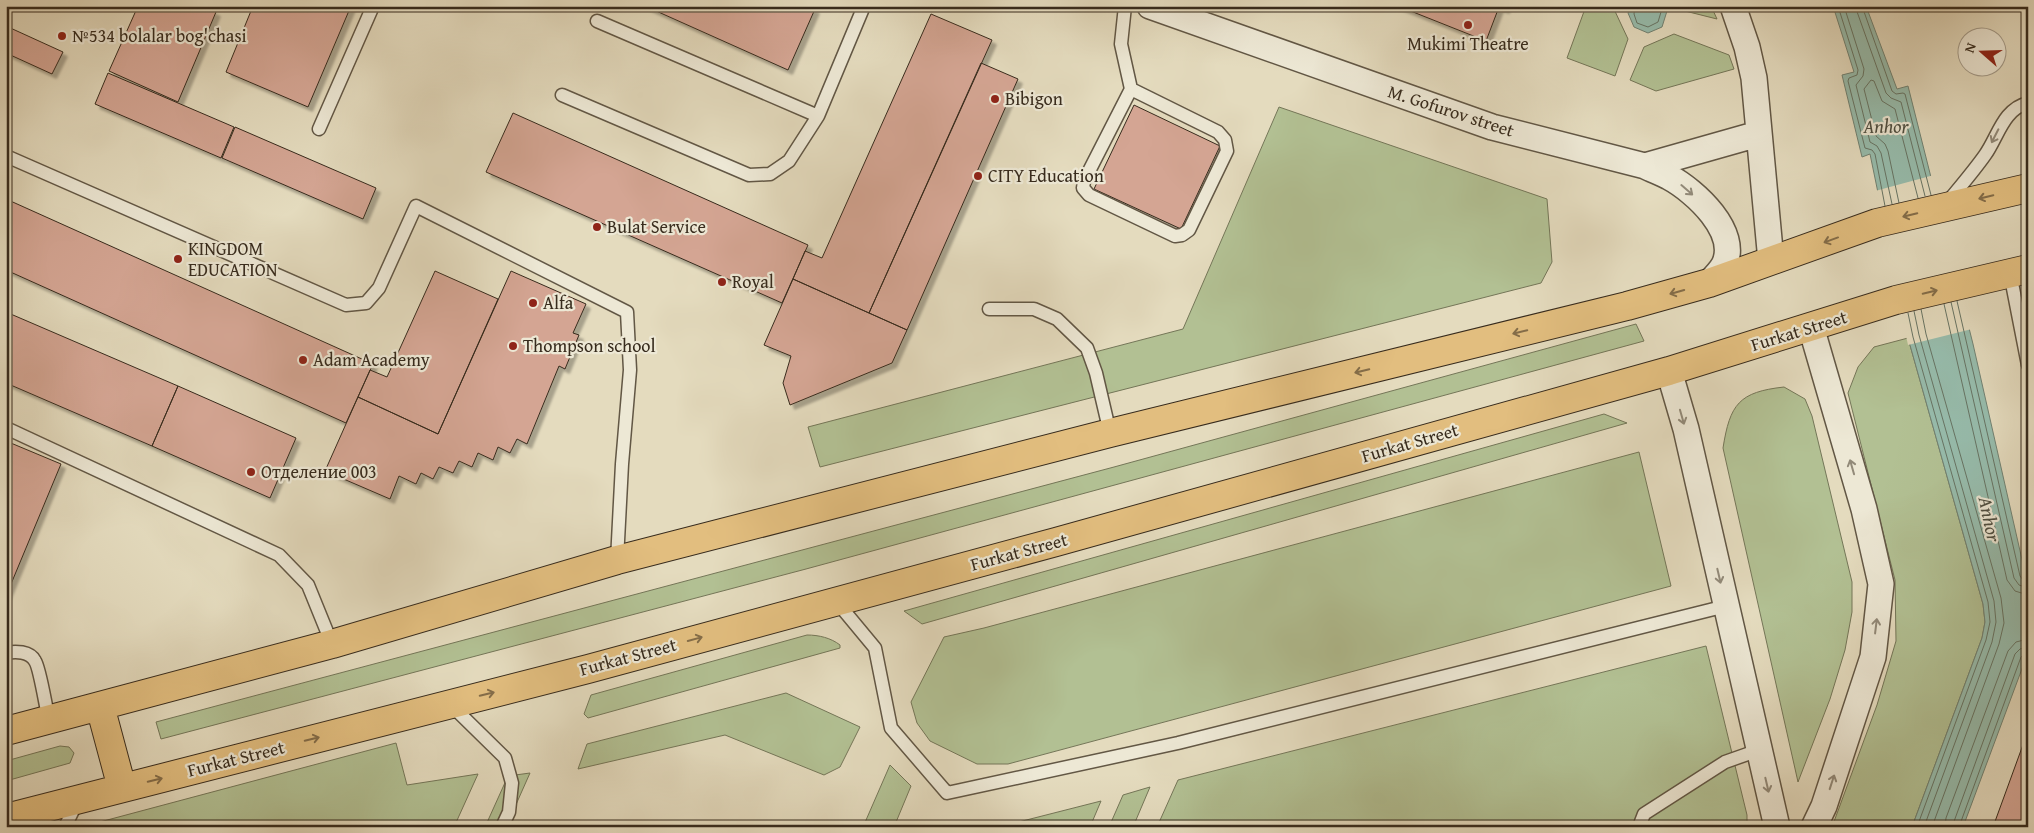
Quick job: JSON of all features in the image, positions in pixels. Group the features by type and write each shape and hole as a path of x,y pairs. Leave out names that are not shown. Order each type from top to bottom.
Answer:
{"main road":[{"path":"6,731 332,644 617,560 1110,433 1627,306 1710,283 1877,223 2028,188"},
{"name":"Furkat Street","path":"6,818 588,669 1065,540 1669,371 1896,300 2019,271"},
{"path":"100,706 122,788"}],"street":[{"name":"M. Gofurov street","path":"1150,6 1492,127 1645,166 1668,176 1679,183 1707,208 1718,222 1724,234 1727,254 1722,268 1710,283"},
{"path":"1733,6 1747,47 1754,78 1771,262"},
{"path":"1645,166 1758,134"},
{"path":"1811,327 1864,509 1882,584 1873,657 1824,806 1814,827"},
{"path":"1669,371 1686,428 1776,827"}],"lane":[{"path":"319,129 373,6"},
{"path":"562,95 749,175 770,174 789,161 818,116 864,6"},
{"path":"1125,6 1121,44 1131,89 1084,181 1083,188 1089,195 1175,236 1182,235 1189,230 1227,151 1226,140 1218,132 1131,89"},
{"path":"597,21 818,116"},
{"path":"1944,206 1987,154 2004,119 2022,104 2028,102"},
{"path":"6,156 346,305 366,303 379,288 416,206 627,312 630,370 622,464 617,560"},
{"path":"2019,271 2028,364"},
{"path":"989,309 1034,309 1057,319 1087,348 1096,373 1110,433"},
{"path":"6,428 279,555 308,585 332,644"},
{"path":"836,601 875,648 891,728 947,793 1178,743 1726,606"},
{"path":"6,653 16,651 27,654 35,661 49,720"},
{"path":"450,704 505,758 512,783 509,812 502,827"},
{"path":"1639,827 1644,814 1716,767 1759,750"},
{"path":"66,827 78,800"}],"shaded area":[{"path":"1586,6 1613,7 1628,39 1615,76 1567,58"},
{"path":"1680,6 1711,6 1717,19 1681,10"},
{"path":"1674,34 1729,55 1734,69 1656,91 1630,80 1644,47"},
{"path":"1279,107 1547,199 1552,262 1541,283 820,467 808,427 1183,329"},
{"path":"1636,324 1644,341 806,569 161,739 156,722 1114,467"},
{"path":"1908,338 1983,604 1985,622 1982,638 1912,827 1832,827 1877,705 1896,641 1895,580 1848,393 1858,367 1874,347"},
{"path":"1784,387 1805,399 1812,416 1852,582 1852,612 1845,650 1830,699 1798,782 1723,448 1729,421 1739,403 1756,392"},
{"path":"1604,414 1627,423 922,624 904,611"},
{"path":"1639,452 1671,586 1008,764 977,764 930,741 917,723 911,702 944,637 984,628"},
{"path":"807,635 829,639 840,645 840,648 588,718 584,714 591,695"},
{"path":"1706,646 1747,815 1747,827 1157,827 1178,780"},
{"path":"786,693 860,727 840,767 824,775 725,735 578,769 587,744"},
{"path":"396,743 407,785 478,774 454,827 81,827"},
{"path":"60,746 69,747 74,753 70,763 6,781 6,761"},
{"path":"890,765 911,786 894,827 863,827"},
{"path":"530,773 506,827 485,827 508,776"},
{"path":"1150,787 1133,827 1109,827 1123,795"},
{"path":"1101,801 1090,827 999,827"}],"water":[{"path":"1631,6 1664,6 1667,11 1662,27 1648,33 1634,27 1628,13"},
{"name":"Anhor","path":"1833,6 1866,6 1897,89 1908,86 1973,344 2028,586 2028,649 2026,658 1963,827 1912,827 1982,638 1985,622 1983,604 1908,338 1870,154 1862,157 1842,75 1854,72"}],"pier":[{"path":"1934,175 1972,329 1908,345 1875,191"}],"building":[{"path":"138,6 203,6 216,12 178,102 109,71"},
{"path":"253,6 351,6 308,107 226,72"},
{"path":"645,6 809,6 815,9 788,70"},
{"name":"Mukimi Theatre","path":"1398,6 1506,6 1505,9 1499,7 1486,41"},
{"path":"931,14 992,40 869,313 793,279 805,251 822,258"},
{"path":"6,26 63,52 52,74 6,53"},
{"path":"981,63 1018,79 907,330 869,313"},
{"path":"108,73 234,127 221,158 95,104"},
{"path":"1134,105 1220,146 1181,229 1094,189"},
{"path":"513,113 808,245 782,303 486,172"},
{"path":"235,127 376,188 363,219 222,158"},
{"path":"6,199 373,364 346,423 6,270"},
{"path":"435,271 498,299 438,434 358,397 370,370 387,377"},
{"path":"511,271 586,304 573,333 579,335 565,369 559,366 527,444 517,439 510,453 498,447 493,460 478,453 472,467 459,461 453,473 439,467 433,479 421,473 416,484 399,476 390,499 325,471 358,397 438,434"},
{"path":"793,279 907,330 892,363 790,405 783,383 791,356 764,345"},
{"path":"6,312 178,386 152,446 6,383"},
{"path":"178,386 296,438 270,498 152,446"},
{"path":"6,441 61,464 6,596"},
{"path":"2028,731 2028,827 1993,827"}],"place":[{"name":"Mukimi Theatre","path":"1468,25"},
{"name":"№534 bolalar bog'chasi","path":"62,36"},
{"name":"Bibigon","path":"995,99"},
{"name":"CITY Education","path":"978,176"},
{"name":"Bulat Service","path":"597,227"},
{"name":"KINGDOM EDUCATION","path":"178,259"},
{"name":"Royal","path":"722,282"},
{"name":"Alfa","path":"533,303"},
{"name":"Thompson school","path":"513,346"},
{"name":"Adam Academy","path":"303,360"},
{"name":"Отделение 003","path":"251,472"}]}
